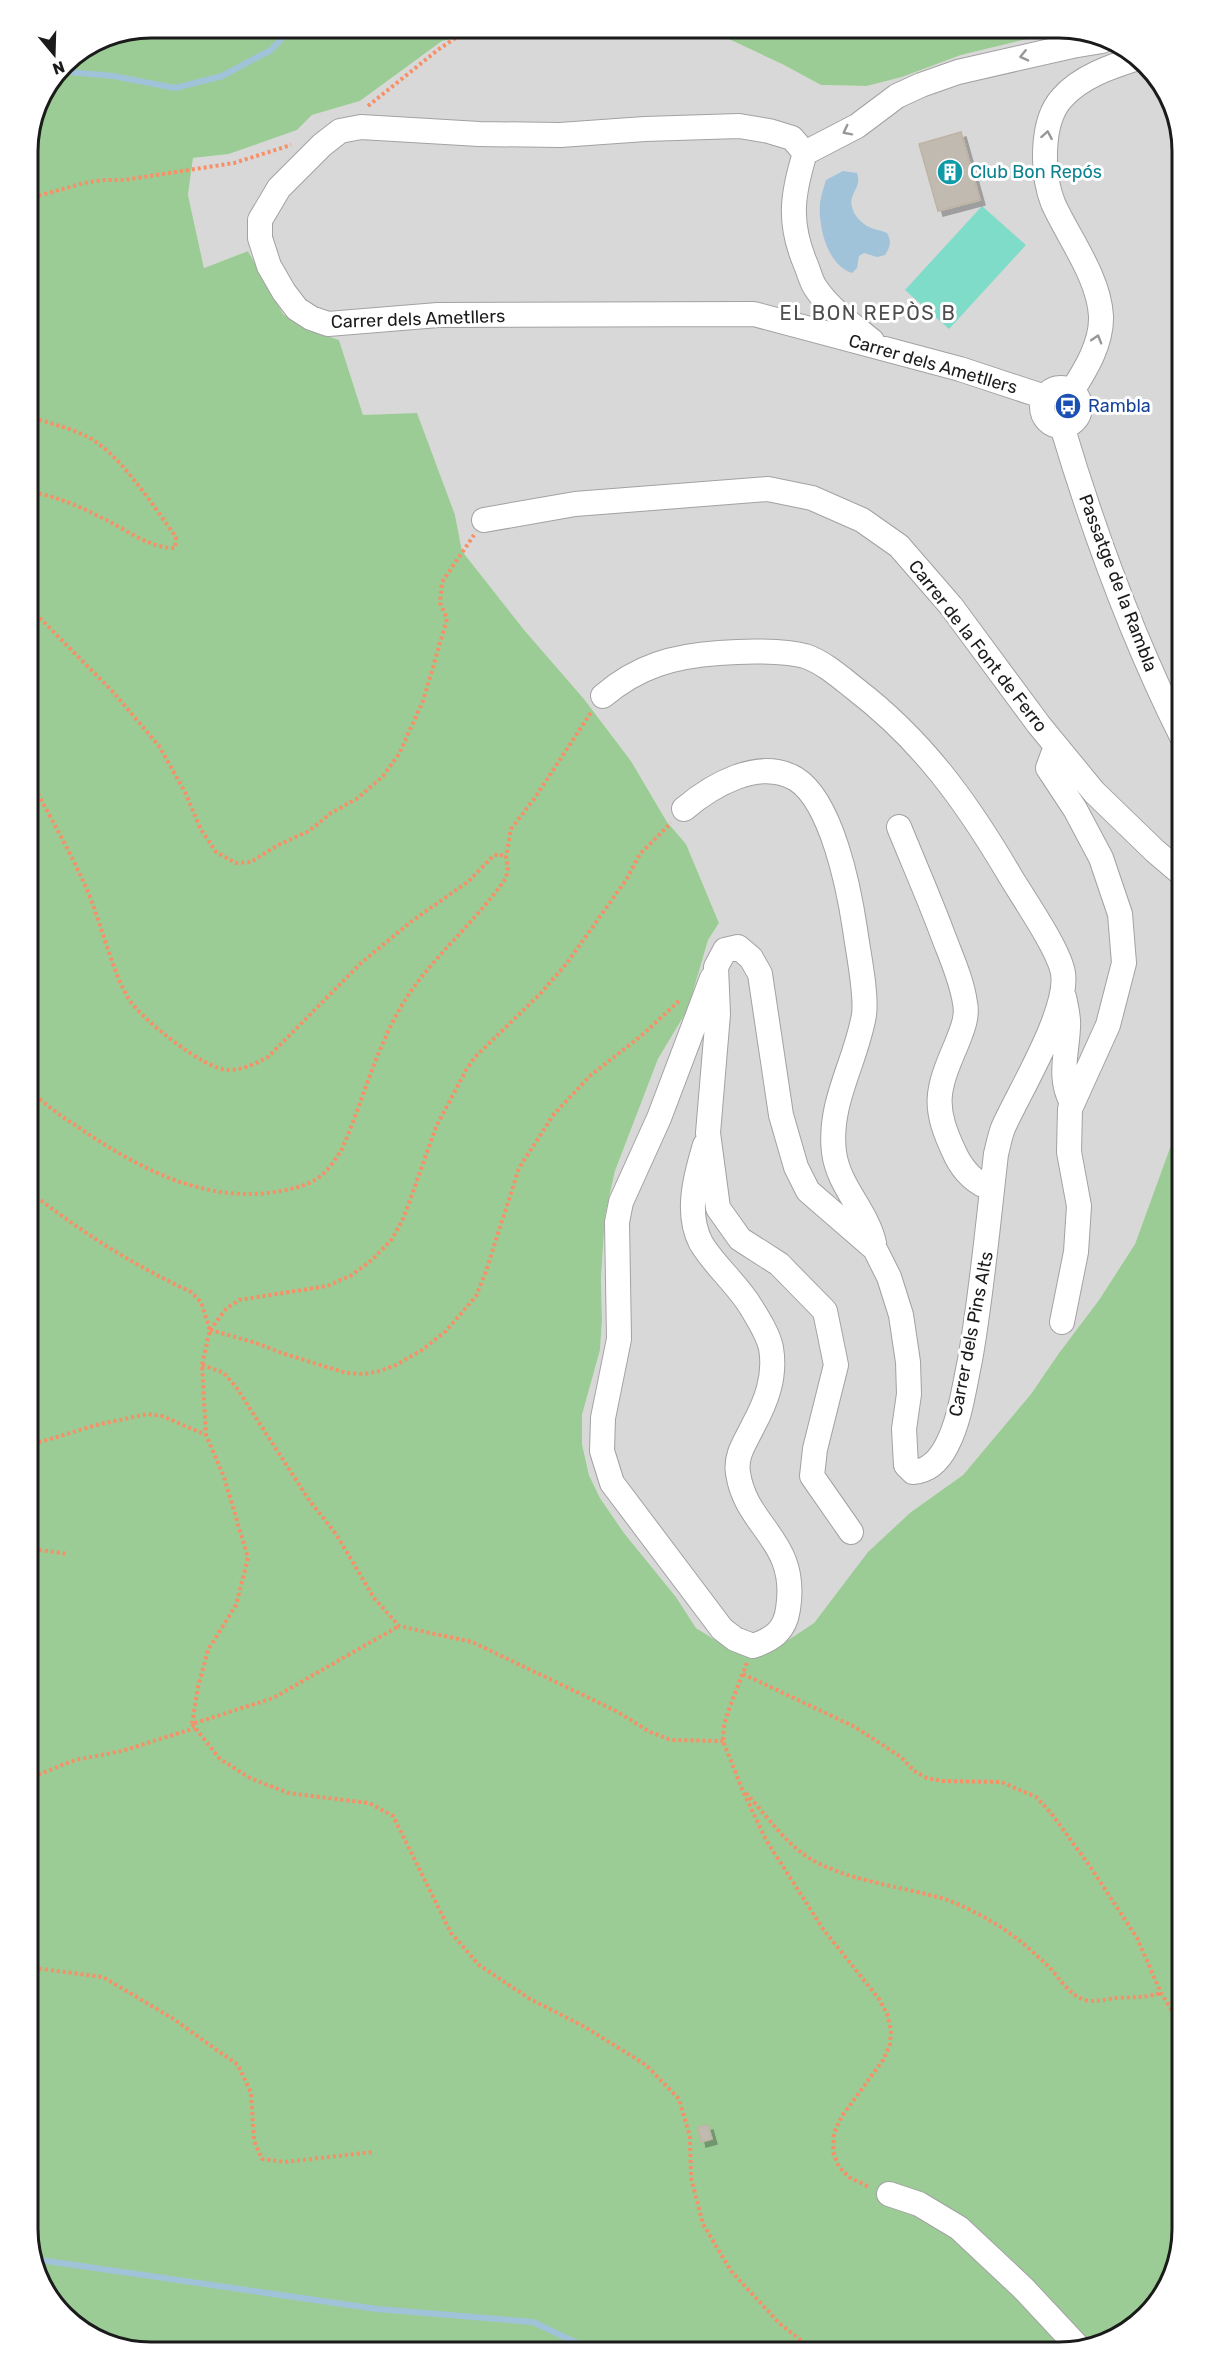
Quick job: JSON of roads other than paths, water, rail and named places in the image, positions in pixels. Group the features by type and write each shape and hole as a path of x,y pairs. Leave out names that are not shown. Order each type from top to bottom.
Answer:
{"street":[{"path":"879,347 837,312 815,287 798,246 793,225 794,191 806,153 857,126 897,96 921,85 958,72 1092,43"},
{"path":"1072,391 1087,366 1100,336 1101,314 1093,284 1053,203 1046,176 1046,145 1050,121 1061,99 1081,82 1127,61"},
{"name":"Carrer dels Ametllers","path":"806,153 792,138 769,130 739,126 560,135 479,134 361,127 340,131 322,145 279,188 260,220 260,238 270,266 297,309 311,318 328,324 438,315 754,314 960,369 1045,397"},
{"path":"1054,389 1072,391 1079,400 1080,412 1073,422 1062,426 1051,423 1044,414 1045,397 1054,389"},
{"name":"Passatge de la Rambla","path":"1062,426 1109,569 1138,642 1172,715"},
{"name":"Carrer de la Font de Ferro","path":"484,520 575,504 768,489 812,498 862,520 899,546 951,606 1056,746 1094,792 1172,865"},
{"name":"Carrer dels Pins Alts","path":"603,696 617,684 649,666 695,654 751,651 804,656 832,670 914,740 952,785 980,825 1053,948 1063,972 1063,989 1040,1053 1002,1130 996,1154 980,1308 959,1409 947,1444 935,1462 922,1472 913,1472 906,1465 904,1429 909,1394 907,1353 901,1315 890,1277 875,1249 808,1191 796,1167 782,1115 760,974 751,958 738,947 725,950 716,967"},
{"path":"1056,746 1048,768 1075,809 1101,858 1120,914 1124,963 1108,1025 1070,1109 1069,1152 1079,1206 1076,1252 1062,1322"},
{"path":"684,809 704,792 731,779 756,772 778,772 796,779 810,793 824,816 841,860 851,902 864,1014 839,1097 833,1129 834,1154 841,1178 872,1232 875,1249"},
{"path":"899,827 951,957 966,1006 964,1025 942,1077 939,1093 941,1118 946,1136 958,1160 984,1187 992,1188"},
{"path":"716,967 718,1014 708,1132 697,1174 693,1204 695,1224 701,1243 748,1301 770,1347 772,1373 768,1396 739,1454 737,1472 744,1493 782,1554 790,1587 786,1620 777,1635 753,1646 735,1639 722,1629 612,1483 602,1451 603,1418 619,1339 617,1222 621,1202 659,1118 716,967"},
{"path":"1063,989 1068,1024 1063,1070 1066,1091 1072,1103"},
{"path":"708,1132 718,1208 740,1239 780,1264 825,1311 836,1365 815,1449 812,1476 851,1532"},
{"path":"889,2194 919,2204 959,2228 1023,2288 1073,2342"}],"waterway":[{"path":"84,73 113,76 175,88 222,76 271,50 282,38"},
{"path":"43,2260 377,2309 533,2322 575,2342"}],"place":[{"name":"Club Bon Repós","path":"950,172"},
{"name":"Rambla","path":"1068,406"}],"district":[{"name":"EL BON REPÒS B","path":"868,313"}]}
